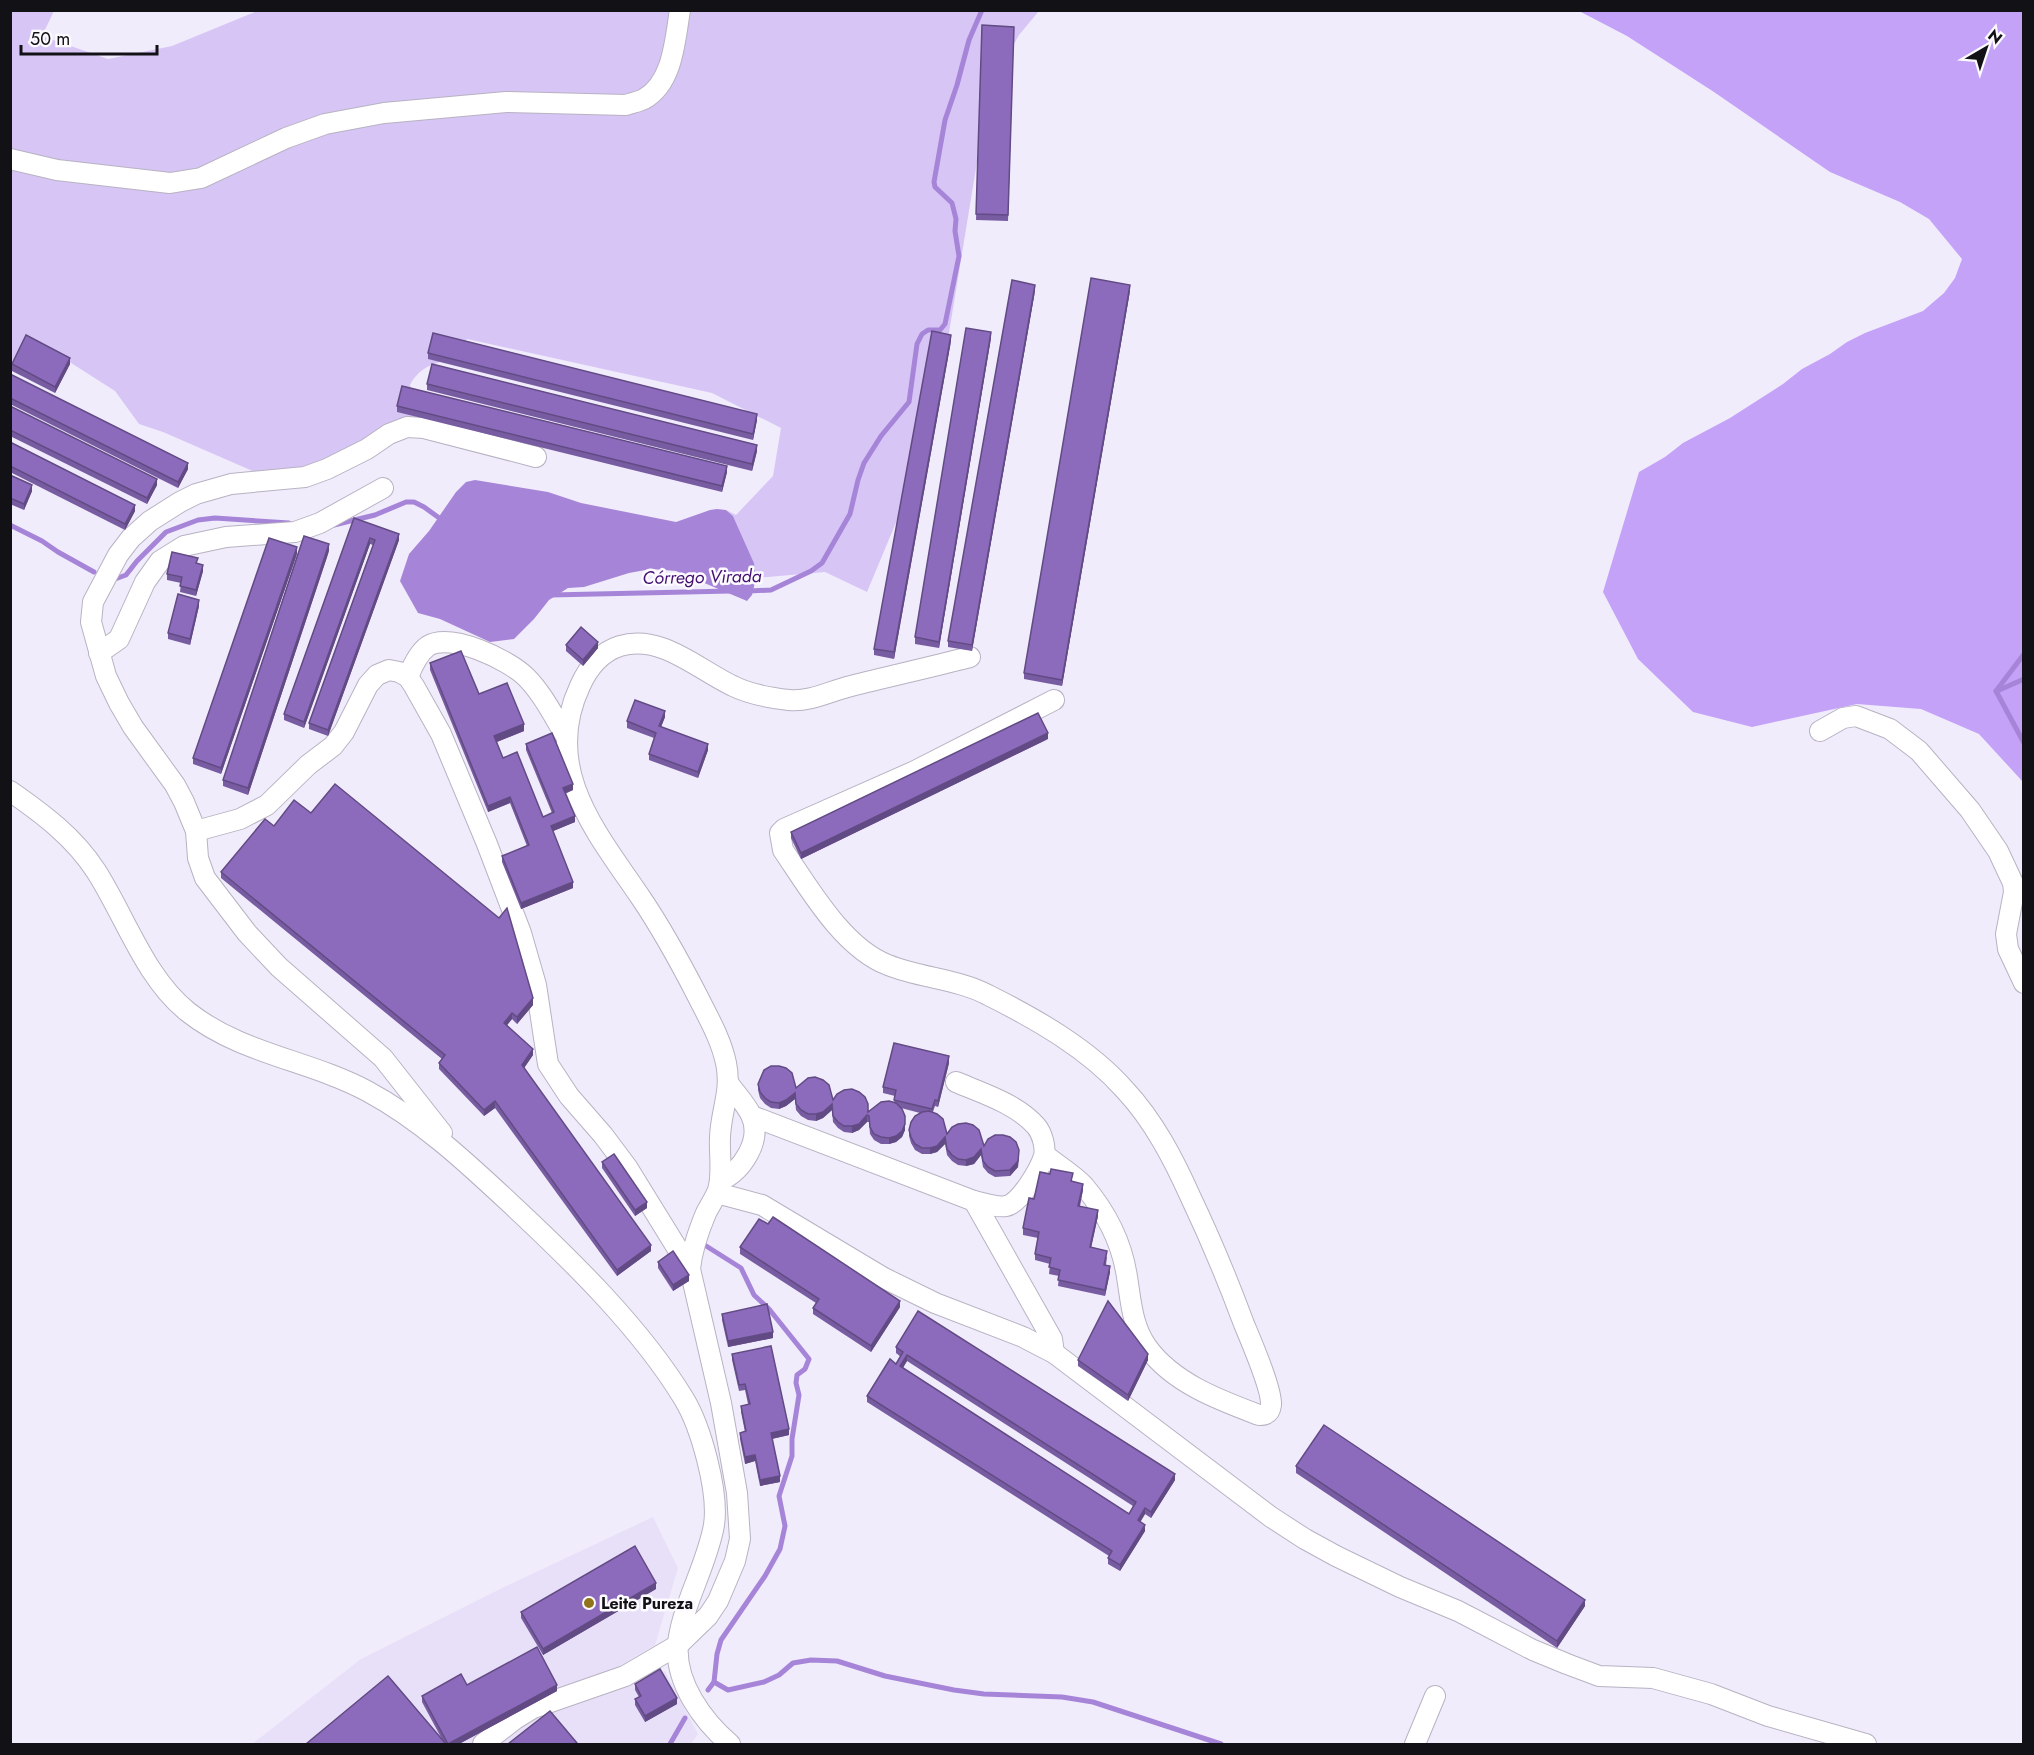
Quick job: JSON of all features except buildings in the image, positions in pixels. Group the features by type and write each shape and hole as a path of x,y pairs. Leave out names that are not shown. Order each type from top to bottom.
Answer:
{"street":[{"path":"10,159 57,170 170,183 201,178 286,138 325,124 384,113 506,102 626,105 642,100 656,91 667,71 680,10"},
{"path":"464,1161 383,1058 279,967 247,933 205,878 198,858 196,831 175,785 133,727 119,703 99,653 91,622 93,602 118,555 131,538 150,520 196,494 231,484 305,477 348,459 368,449 388,434 407,427 424,428 536,457"},
{"path":"99,653 119,639 145,582 160,561 184,546 226,537 295,532 320,523 383,488"},
{"path":"408,677 412,667 428,646 441,642 487,652 507,662 539,691 567,738"},
{"path":"690,1269 692,1250 719,1187 720,1134 729,1084 721,1045 681,963 663,932 604,846 584,812 572,780 567,738 569,714 586,671 604,653 620,646 638,644 661,647 735,687 763,696 792,700 816,698 847,687 970,657"},
{"path":"196,831 240,819 267,805 308,765 333,746 344,732 368,685 377,675 389,670 408,677 441,734 521,933 536,985 548,1064 569,1096 627,1167 690,1269 721,1403 737,1493 740,1539 735,1561 718,1601 708,1616 678,1645 625,1676 533,1708 483,1744"},
{"path":"1045,1155 1083,1185 1107,1219 1120,1249 1136,1325 1147,1346 1165,1368 1221,1401 1259,1415 1269,1412 1271,1405 1265,1379 1221,1262 1175,1164 1144,1113 1125,1089 1076,1047 1014,1008 984,993 887,965 867,953 849,940 783,850 780,833 784,829 915,771 1054,700"},
{"path":"1820,731 1843,718 1856,716 1890,729 1919,751 1970,810 1998,851 2013,883 2014,892 2006,934 2008,949 2024,983"},
{"path":"10,790 41,812 71,839 94,869 149,964 186,1011 231,1040 326,1074 402,1111 464,1161 554,1244 626,1322 665,1369 687,1403 701,1440 712,1480 715,1521 706,1558 685,1617 678,1645 680,1667 687,1687 696,1706 719,1741"},
{"path":"752,1116 974,1202 1005,1207 1013,1203 1033,1178 1045,1155 1043,1141 1037,1127 1023,1114 956,1082"},
{"path":"719,1187 741,1166 752,1144 754,1131 752,1116 729,1084"},
{"path":"719,1187 762,1204 884,1278 935,1303 1023,1337 1054,1353 1271,1517 1305,1539 1400,1587 1458,1611 1533,1650 1599,1676 1653,1678 1711,1694 1768,1716 1866,1744"},
{"path":"974,1202 1052,1339 1054,1353"},
{"path":"1415,1744 1436,1696"}],"shaded area":[{"path":"11,11 54,11 42,36 108,59 172,46 257,11 1039,11 1019,35 989,89 947,345 925,453 867,592 825,572 756,578 754,563 733,516 726,510 736,515 773,476 781,428 712,393 467,339 455,358 423,369 410,385 420,422 289,487 163,432 139,424 115,391 68,361 11,371"},
{"path":"1579,11 2023,11 2023,782 1979,734 1921,709 1857,704 1752,727 1693,712 1638,659 1603,592 1639,472 1683,443 1730,418 1802,369 1847,342 1923,311 1944,293 1955,278 1962,259 1929,219 1900,202 1830,172 1714,92 1627,36"},
{"path":"653,1517 678,1568 655,1645 619,1666 630,1685 665,1671 698,1734 691,1744 252,1744 361,1659 498,1590"}],"water":[{"path":"475,480 548,492 581,503 676,522 710,510 726,510 733,516 754,563 756,578 752,595 747,601 676,571 651,569 629,573 584,587 568,588 549,600 514,639 490,642 440,619 418,613 400,581 409,554 429,531 456,492 466,482"}],"waterway":[{"name":"Córrego Virada","path":"749,591 771,590 811,571 822,563 850,514 864,463 881,436 909,402 917,344 922,334 928,330 940,330 945,324 959,256 955,231 956,219 952,203 935,187 934,182 945,120 969,40 982,10"},
{"path":"334,525 375,515 406,502 414,502 442,520"},
{"path":"115,579 126,575 166,532 198,520 215,518 289,523"},
{"path":"10,525 94,572"},
{"name":"Córrego Virada","path":"551,595 731,591"},
{"path":"1996,691 2024,654"},
{"path":"1997,691 2024,679"},
{"path":"1996,691 2024,743"},
{"name":"Córrego Virada","path":"703,1244 741,1268 754,1295 769,1309 809,1359 805,1369 797,1375 799,1395 792,1439 792,1456 779,1496 785,1526 780,1549 765,1576 721,1640 714,1682 708,1690"},
{"path":"714,1682 728,1690 764,1682 779,1675 793,1663 811,1660 837,1661 885,1676 954,1690 984,1694 1062,1697 1093,1702 1221,1744"},
{"name":"Córrego Virada","path":"670,1744 685,1718"}],"place":[{"name":"Leite Pureza","path":"589,1603"}]}
